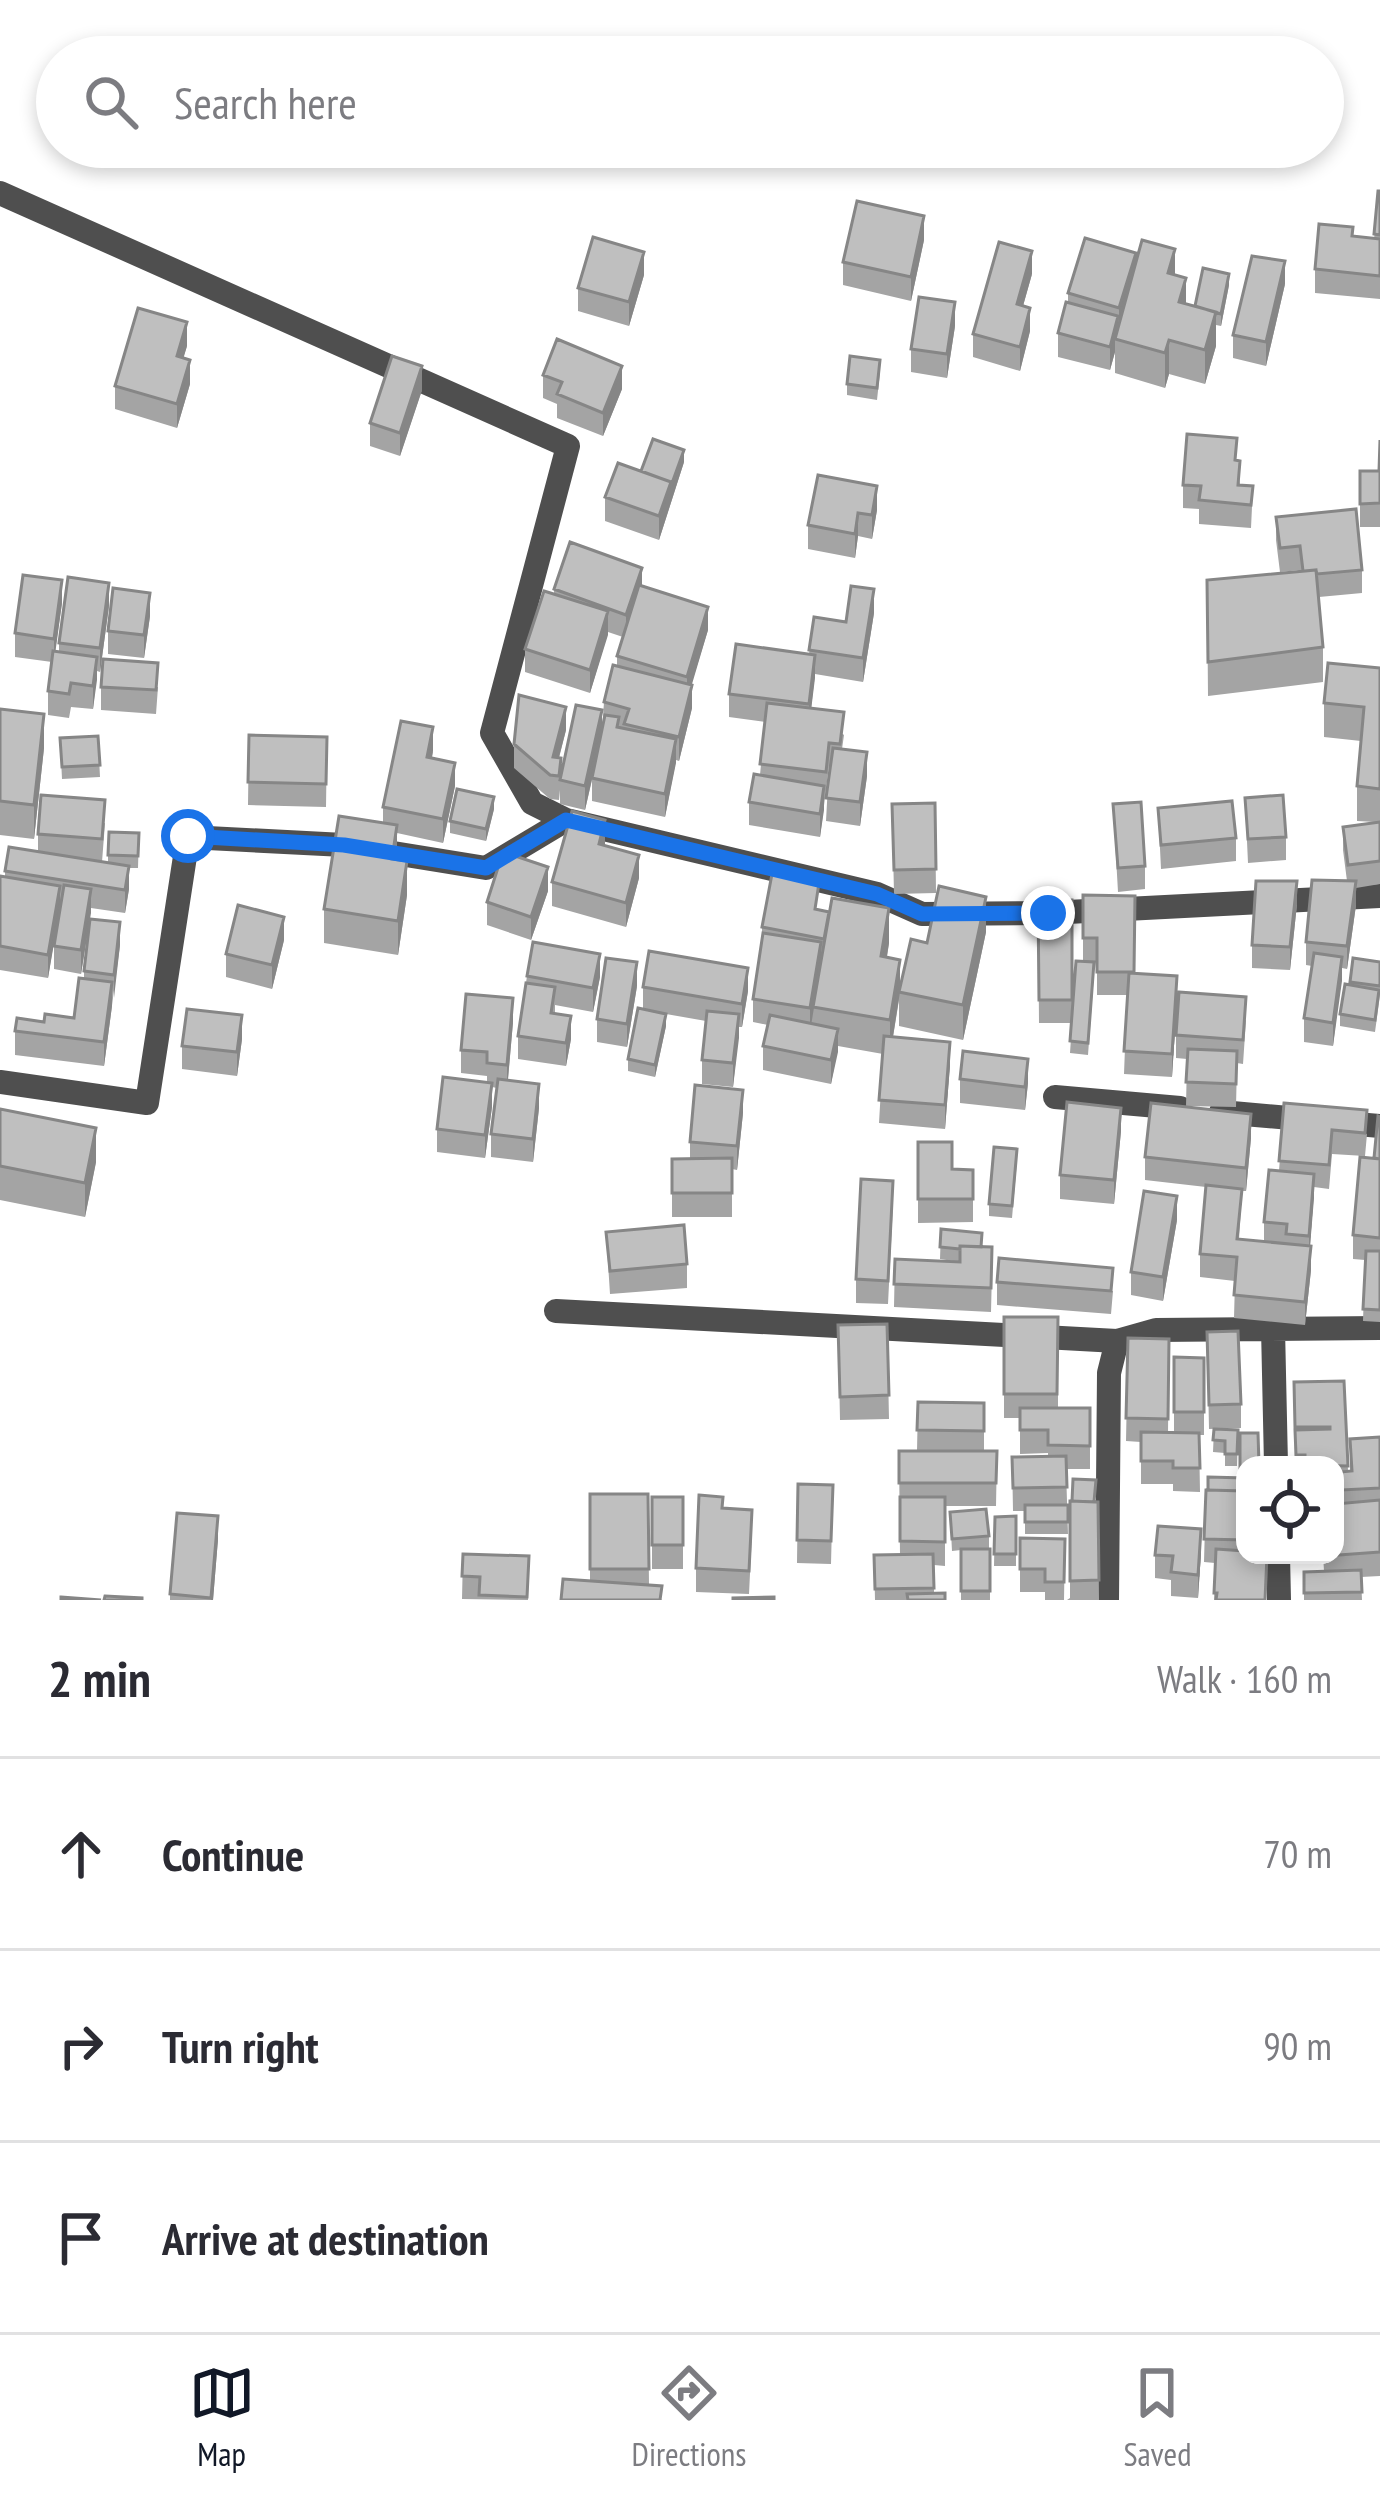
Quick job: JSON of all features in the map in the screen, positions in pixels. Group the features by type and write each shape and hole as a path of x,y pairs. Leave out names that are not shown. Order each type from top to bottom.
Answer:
{"street":[{"path":"0,193 568,446 492,734 532,803 566,820 877,894 922,914 1048,913 1380,896"},
{"path":"0,1082 147,1103 188,836 344,845 486,868 566,820"},
{"path":"1055,1097 1380,1126"},
{"path":"556,1311 1117,1341 1156,1330 1380,1328"},
{"path":"1273,1328 1276,1456"},
{"path":"1107,1600 1109,1373 1117,1341"},
{"path":"1278,1564 1279,1600"}],"building":[{"path":"1380,191 1380,235 1374,234"},
{"path":"857,201 924,216 911,277 843,262"},
{"path":"1319,224 1353,227 1352,236 1380,239 1380,276 1315,269"},
{"path":"593,237 644,252 629,302 578,288"},
{"path":"1085,238 1136,253 1119,308 1068,293"},
{"path":"1142,240 1175,249 1168,273 1186,278 1179,302 1216,312 1205,350 1169,340 1165,353 1115,339"},
{"path":"999,242 1032,251 1017,304 1030,308 1020,347 973,334"},
{"path":"1252,256 1285,261 1266,342 1233,335"},
{"path":"1203,268 1229,274 1221,314 1195,306"},
{"path":"919,297 955,302 947,354 911,349"},
{"path":"1066,302 1118,316 1110,347 1058,333"},
{"path":"138,308 187,322 177,356 190,360 177,404 115,386"},
{"path":"557,339 622,366 603,413 557,394 562,382 543,375"},
{"path":"392,356 422,366 400,433 370,423"},
{"path":"850,356 880,360 877,388 847,384"},
{"path":"1187,434 1237,438 1238,485 1253,486 1251,505 1199,500 1201,486 1183,485"},
{"path":"653,439 684,450 671,486 641,471"},
{"path":"1380,440 1380,503 1360,504 1360,471 1379,471"},
{"path":"618,463 671,482 659,516 605,497"},
{"path":"818,475 877,486 872,515 858,513 855,534 808,525"},
{"path":"1356,509 1362,570 1303,571 1300,546 1280,548 1276,517"},
{"path":"570,542 642,568 626,615 554,589"},
{"path":"1316,570 1323,647 1208,662 1207,580"},
{"path":"23,575 62,580 54,639 15,633"},
{"path":"68,577 109,583 100,648 59,643"},
{"path":"639,585 708,607 687,677 617,656"},
{"path":"851,586 874,589 863,658 809,650 814,617 846,622"},
{"path":"113,588 150,593 144,635 108,631"},
{"path":"544,591 608,611 590,670 525,649"},
{"path":"736,644 815,655 809,704 729,694"},
{"path":"53,651 97,657 93,686 71,683 69,694 48,691"},
{"path":"103,659 158,663 156,690 101,687"},
{"path":"1328,663 1380,668 1380,789 1357,786 1364,707 1324,703"},
{"path":"613,665 692,685 679,737 624,724 629,709 604,702"},
{"path":"519,695 566,707 553,757 561,758 559,776 550,775 514,744"},
{"path":"767,703 844,712 840,744 829,743 826,772 760,764"},
{"path":"576,705 602,710 585,786 560,780"},
{"path":"0,709 44,714 34,805 0,801"},
{"path":"605,715 619,717 617,727 676,739 665,794 592,778"},
{"path":"401,721 433,727 427,757 455,763 443,819 383,807"},
{"path":"249,735 327,737 326,784 248,782"},
{"path":"98,736 100,765 62,767 60,738"},
{"path":"833,748 867,752 860,802 826,798"},
{"path":"754,774 824,786 820,814 749,802"},
{"path":"457,789 494,797 486,829 450,821"},
{"path":"41,795 105,800 102,839 38,834"},
{"path":"1283,795 1286,837 1248,839 1245,798"},
{"path":"1232,801 1236,838 1161,845 1158,808"},
{"path":"1141,802 1145,866 1118,868 1113,804"},
{"path":"935,803 936,869 894,870 892,804"},
{"path":"572,811 605,820 599,844 639,855 626,903 552,882"},
{"path":"339,816 397,825 392,859 407,861 398,921 324,909"},
{"path":"1380,822 1380,861 1348,865 1343,827"},
{"path":"109,832 139,833 138,856 108,855"},
{"path":"9,847 129,866 125,890 5,871"},
{"path":"503,852 548,867 531,917 487,902"},
{"path":"772,874 819,883 815,909 829,912 824,939 762,927"},
{"path":"0,876 60,886 48,955 0,946"},
{"path":"1312,880 1356,881 1347,946 1306,942"},
{"path":"1256,881 1297,881 1290,947 1252,945"},
{"path":"64,885 91,889 81,950 54,946"},
{"path":"939,886 986,897 963,1005 899,992 911,939 927,943"},
{"path":"1083,895 1135,896 1134,972 1097,972 1097,938 1083,938"},
{"path":"832,898 889,908 881,956 900,960 890,1020 813,1007"},
{"path":"1038,900 1072,900 1072,1000 1039,1000"},
{"path":"238,905 284,917 272,965 226,954"},
{"path":"90,919 120,922 114,975 84,971"},
{"path":"763,933 821,942 810,1008 753,999"},
{"path":"533,942 600,954 593,988 527,976"},
{"path":"649,951 748,968 742,1004 643,987"},
{"path":"1314,953 1342,957 1333,1023 1304,1018"},
{"path":"606,958 637,962 627,1024 597,1019"},
{"path":"1353,958 1380,962 1380,986 1350,982"},
{"path":"1076,961 1094,962 1088,1043 1070,1041"},
{"path":"1129,973 1177,976 1172,1054 1124,1051"},
{"path":"79,978 112,982 104,1042 15,1031 17,1018 44,1022 45,1014 74,1018"},
{"path":"526,983 555,987 551,1013 571,1016 566,1043 518,1036"},
{"path":"1345,984 1379,990 1375,1020 1340,1014"},
{"path":"1179,992 1246,997 1243,1040 1176,1035"},
{"path":"466,994 513,998 507,1065 487,1063 487,1052 461,1050"},
{"path":"638,1008 666,1014 655,1065 628,1059"},
{"path":"187,1009 242,1015 237,1052 182,1046"},
{"path":"707,1011 739,1014 733,1063 702,1060"},
{"path":"770,1015 838,1029 831,1060 763,1046"},
{"path":"884,1036 950,1042 945,1105 879,1100"},
{"path":"1188,1049 1237,1051 1236,1084 1186,1082"},
{"path":"963,1051 1028,1059 1025,1087 960,1079"},
{"path":"443,1077 492,1083 485,1135 437,1129"},
{"path":"498,1079 539,1084 533,1139 491,1134"},
{"path":"695,1085 743,1090 737,1146 690,1142"},
{"path":"1067,1102 1121,1108 1114,1180 1060,1175"},
{"path":"1151,1103 1251,1114 1246,1168 1145,1157"},
{"path":"1284,1103 1367,1110 1365,1133 1332,1130 1329,1165 1279,1161"},
{"path":"0,1109 96,1128 85,1183 0,1166"},
{"path":"1380,1117 1380,1159 1374,1158"},
{"path":"918,1142 952,1142 952,1169 973,1170 973,1199 918,1199"},
{"path":"994,1147 1017,1149 1012,1206 989,1204"},
{"path":"1360,1157 1380,1159 1380,1238 1353,1235"},
{"path":"732,1158 732,1193 672,1193 672,1159"},
{"path":"1269,1170 1314,1174 1309,1236 1286,1234 1287,1224 1264,1222"},
{"path":"861,1179 893,1181 888,1281 856,1279"},
{"path":"1206,1185 1242,1189 1237,1239 1311,1246 1305,1302 1234,1295 1237,1257 1200,1254"},
{"path":"1144,1191 1177,1196 1163,1277 1131,1272"},
{"path":"684,1225 687,1264 610,1271 606,1232"},
{"path":"941,1229 982,1233 981,1247 940,1247"},
{"path":"960,1246 992,1247 991,1288 894,1284 895,1259 960,1262"},
{"path":"1366,1251 1380,1251 1380,1310 1363,1309"},
{"path":"999,1258 1113,1268 1111,1291 997,1282"},
{"path":"1004,1317 1058,1317 1057,1394 1004,1394"},
{"path":"887,1324 889,1395 840,1397 838,1325"},
{"path":"1238,1331 1241,1404 1209,1405 1207,1332"},
{"path":"1128,1338 1169,1339 1168,1419 1126,1418"},
{"path":"1174,1357 1204,1358 1204,1412 1174,1412"},
{"path":"1344,1381 1348,1466 1344,1466 1344,1456 1296,1455 1295,1430 1330,1427 1295,1427 1294,1382"},
{"path":"918,1402 984,1403 984,1431 917,1430"},
{"path":"1020,1408 1090,1408 1090,1446 1048,1445 1048,1430 1020,1430"},
{"path":"1214,1429 1238,1430 1237,1454 1225,1454 1225,1441 1213,1440"},
{"path":"1141,1432 1199,1433 1200,1468 1173,1468 1173,1461 1141,1461"},
{"path":"1240,1433 1258,1433 1259,1456 1240,1456"},
{"path":"1380,1437 1380,1488 1344,1490 1344,1472 1352,1471 1350,1439"},
{"path":"899,1451 997,1451 996,1483 899,1483"},
{"path":"1066,1456 1067,1487 1013,1488 1012,1457"},
{"path":"1208,1477 1236,1478 1236,1491 1208,1490"},
{"path":"1073,1479 1096,1480 1094,1502 1072,1501"},
{"path":"798,1484 833,1485 831,1541 797,1540"},
{"path":"1206,1490 1236,1491 1236,1540 1204,1539"},
{"path":"590,1494 648,1494 649,1569 590,1569"},
{"path":"699,1495 723,1497 722,1508 752,1510 749,1571 696,1568"},
{"path":"652,1497 683,1497 683,1545 652,1545"},
{"path":"900,1497 945,1497 945,1542 900,1541"},
{"path":"1380,1500 1380,1552 1344,1555 1344,1503"},
{"path":"1070,1501 1098,1502 1099,1580 1070,1581"},
{"path":"1025,1505 1068,1505 1068,1522 1025,1522"},
{"path":"986,1509 989,1536 952,1539 950,1512"},
{"path":"177,1513 218,1516 211,1598 170,1594"},
{"path":"1016,1516 1016,1554 994,1554 995,1517"},
{"path":"1158,1526 1201,1529 1198,1575 1171,1572 1173,1556 1155,1555"},
{"path":"1020,1538 1065,1539 1064,1582 1045,1582 1045,1569 1020,1569"},
{"path":"961,1549 990,1549 990,1591 961,1591"},
{"path":"1216,1549 1236,1550 1236,1564 1267,1564 1265,1600 1216,1600"},
{"path":"463,1554 529,1556 527,1597 479,1595 480,1577 462,1576"},
{"path":"933,1554 934,1588 875,1589 874,1555"},
{"path":"1361,1570 1362,1592 1304,1593 1304,1572"},
{"path":"563,1579 662,1586 660,1600 561,1600"},
{"path":"945,1593 945,1600 908,1600 907,1594"},
{"path":"105,1596 142,1598 142,1600 104,1600"},
{"path":"733,1598 774,1600 733,1600"}],"route":[{"path":"188,836 344,845 486,868 566,820 877,894 922,914 1048,913"}]}
